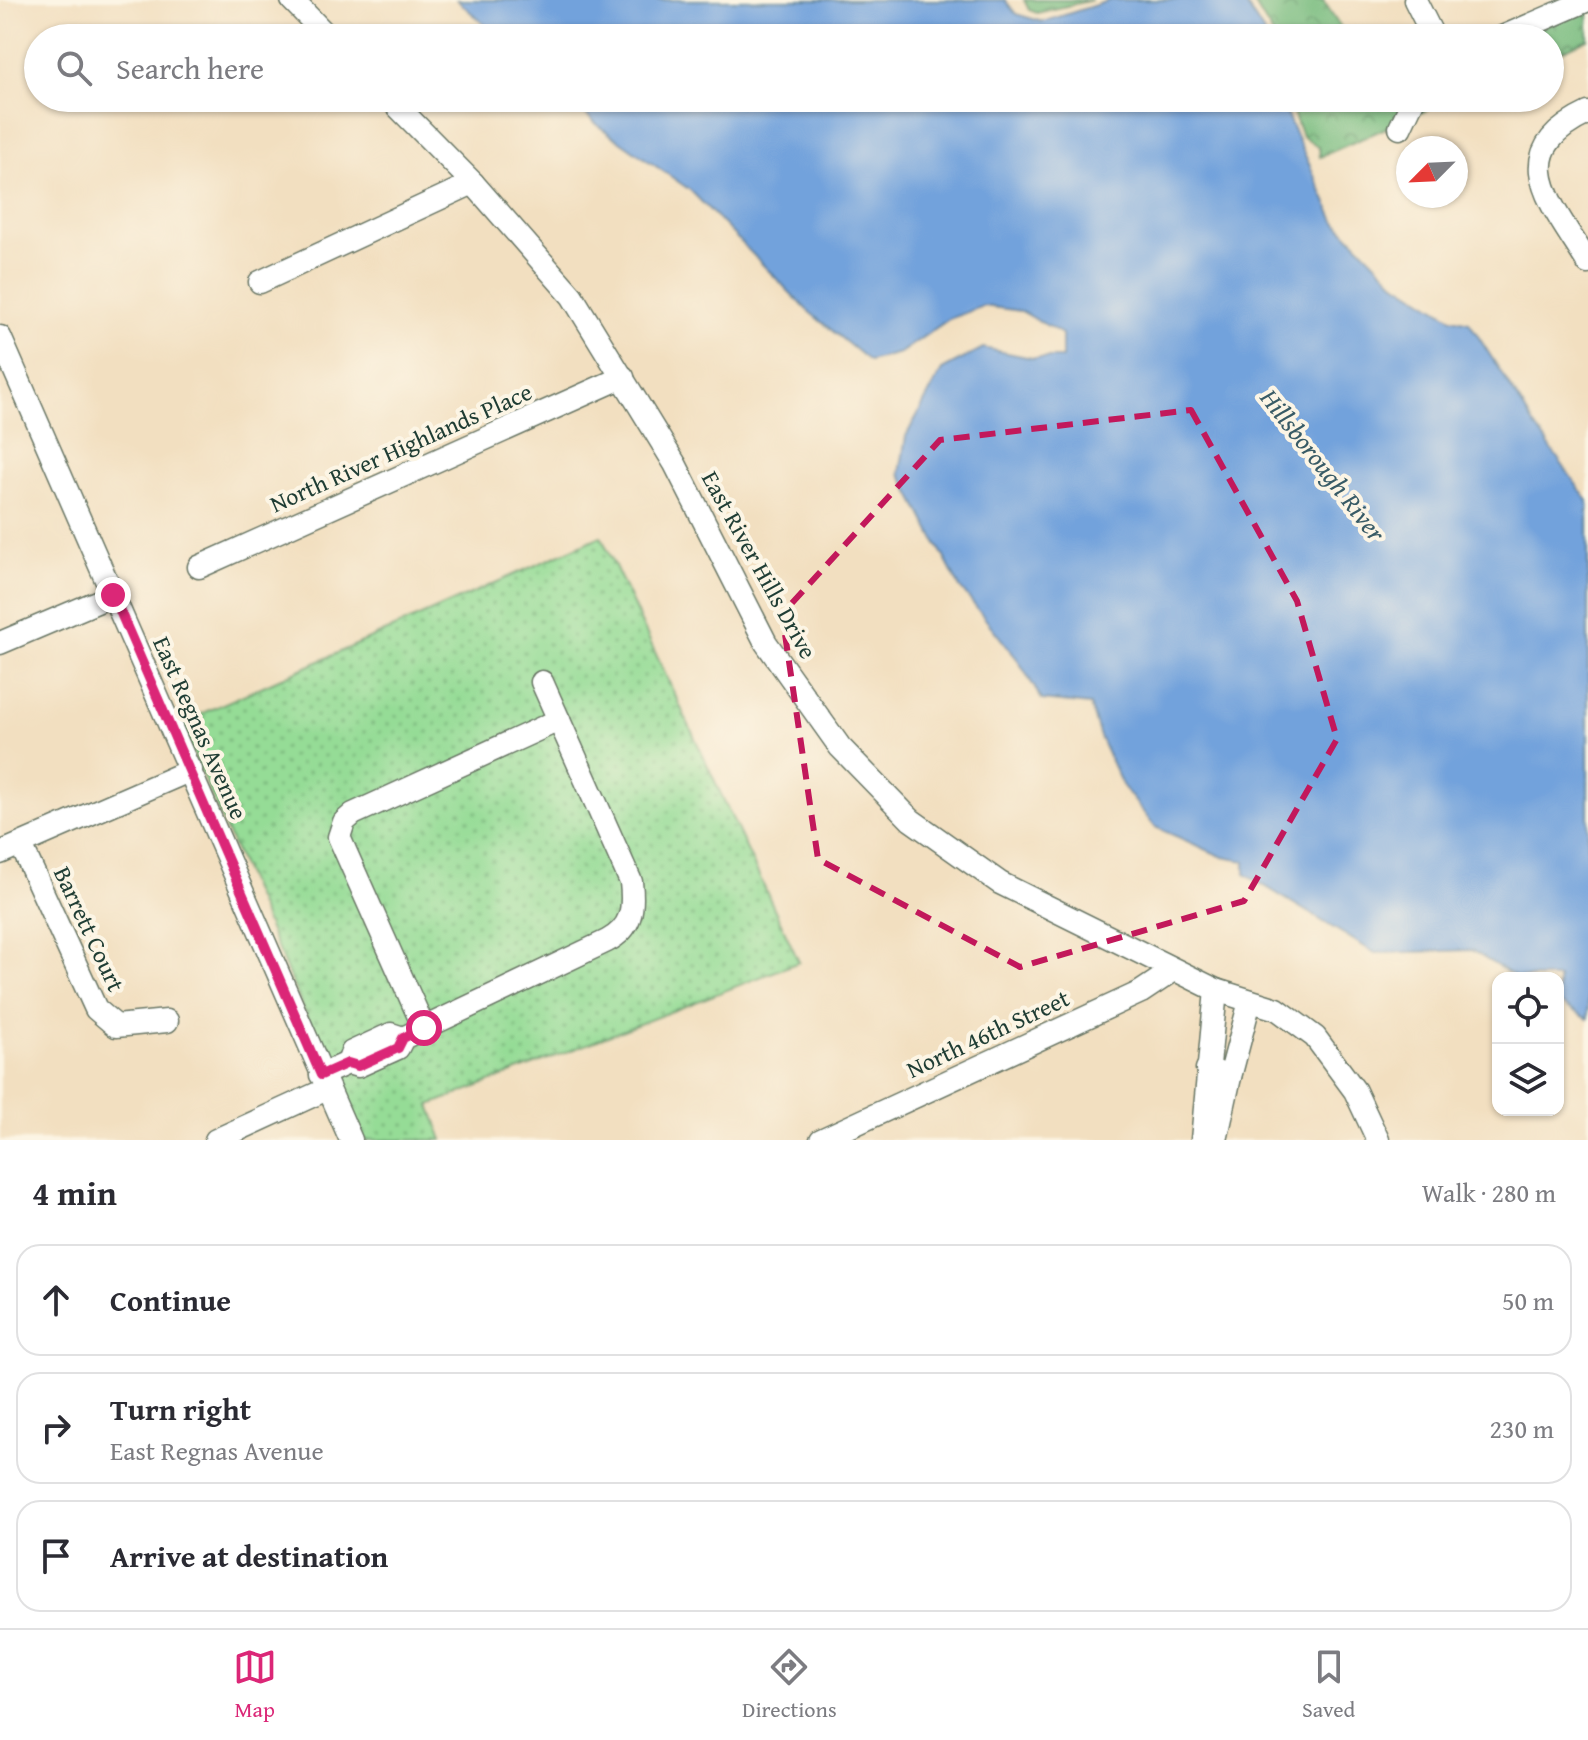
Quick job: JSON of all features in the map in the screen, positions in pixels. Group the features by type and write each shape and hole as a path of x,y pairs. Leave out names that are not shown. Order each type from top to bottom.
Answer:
{"street":[{"path":"292,0 315,24"},
{"path":"1415,0 1427,24"},
{"path":"1532,24 1588,0"},
{"name":"East River Hills Drive","path":"403,112 473,183 572,296 675,464 766,643 840,747 911,820 1000,883 1216,990 1277,1009 1315,1037 1355,1091 1378,1140"},
{"path":"1400,128 1407,112"},
{"path":"1588,113 1567,122 1544,144 1540,171 1545,191 1588,263"},
{"path":"260,282 473,183"},
{"name":"East Regnas Avenue","path":"0,337 351,1140"},
{"name":"North River Highlands Place","path":"199,567 623,377"},
{"path":"0,643 113,595"},
{"path":"216,1140 324,1082 348,1063 352,1052 391,1034 403,1038 621,934 629,922 634,903 631,882 542,682"},
{"path":"424,1028 339,837 341,829 353,814 559,720"},
{"path":"0,853 191,770"},
{"name":"Barrett Court","path":"21,845 96,1009 116,1026 167,1021"},
{"name":"North 46th Street","path":"829,1138 1141,992 1174,970"},
{"path":"1202,1140 1216,990"},
{"path":"1216,1140 1250,1001"},
{"path":"1207,1069 1230,1077"}],"highlighted area":[{"path":"1191,410 1297,601 1337,739 1244,901 1020,967 818,859 782,614 940,440"}],"green space":[{"path":"1024,0 1092,0 1037,13 1029,10"},
{"path":"1252,0 1323,0 1339,24 1267,24"},
{"path":"1588,7 1588,39 1564,50 1564,24 1549,24"},
{"path":"1293,112 1422,112 1320,157 1319,148 1302,136"},
{"path":"601,536 799,962 430,1105 443,1140 360,1140 180,723"}],"water":[{"path":"457,0 1005,0 1016,14 1043,22 1111,0 1243,0 1258,24 484,24"},
{"name":"Hillsborough River","path":"583,112 1285,112 1335,221 1396,283 1452,318 1469,322 1535,426 1588,501 1588,1019 1564,1005 1564,972 1507,972 1471,950 1375,953 1245,874 1245,861 1223,857 1155,827 1122,785 1100,737 1090,705 1042,700 1018,660 959,586 900,473 906,436 942,370 983,348 1032,358 1062,358 1062,334 1021,311 983,306 949,319 900,353 869,361 807,310 690,190"}],"route":[{"path":"113,595 321,1075 348,1063 358,1066 398,1048 403,1038 424,1028"}]}
